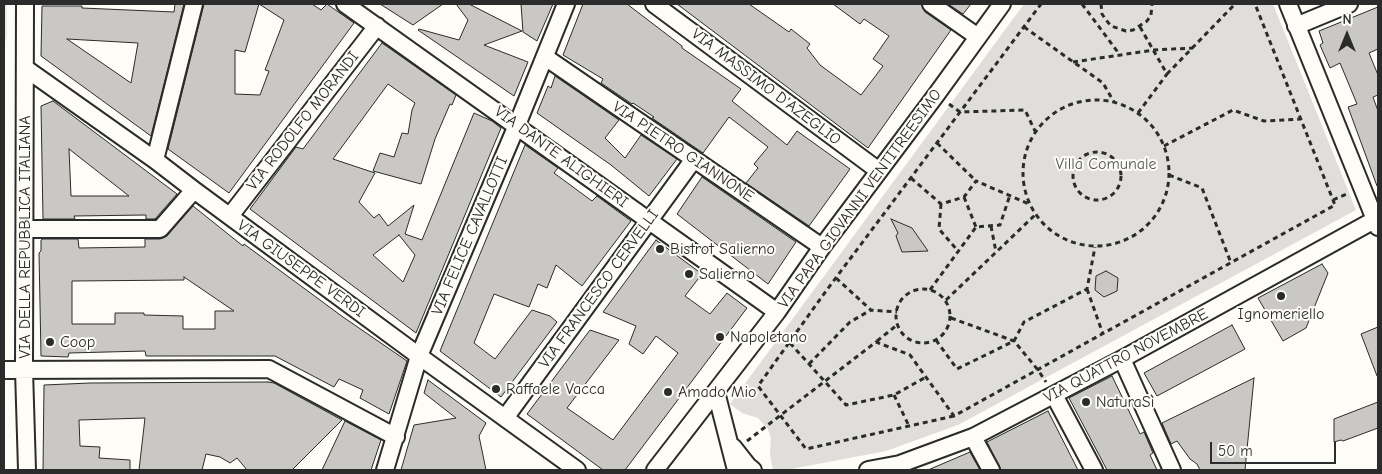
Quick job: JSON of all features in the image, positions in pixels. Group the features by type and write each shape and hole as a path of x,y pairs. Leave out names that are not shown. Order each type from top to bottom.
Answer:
{"street":[{"name":"VIA DELLA REPUBBLICA ITALIANA","path":"25,4 26,229 24,370 27,470"},
{"path":"155,160 194,4"},
{"name":"VIA DANTE ALIGHIERI","path":"345,4 518,125 777,312"},
{"name":"VIA FELICE CAVALLOTTI","path":"385,470 419,356 518,125 566,4"},
{"name":"VIA MASSIMO D'AZEGLIO","path":"654,4 879,171"},
{"path":"931,4 978,37"},
{"name":"VIA PAPA GIOVANNI VENTITREESIMO","path":"655,470 777,312 822,247 1002,4"},
{"path":"1288,4 1378,220"},
{"path":"1296,26 1349,4"},
{"name":"VIA RODOLFO MORANDI","path":"230,216 377,26"},
{"name":"VIA PIETRO GIANNONE","path":"545,57 822,247"},
{"name":"VIA GIUSEPPE VERDI","path":"25,68 155,160 576,470"},
{"name":"VIA FRANCESCO CERVELLI","path":"505,418 694,159"},
{"path":"26,229 160,229 194,190"},
{"name":"VIA QUATTRO NOVEMBRE","path":"868,470 900,464 973,436 1122,359 1378,220"},
{"path":"1122,359 1172,470"},
{"path":"4,370 269,369 396,437"},
{"path":"716,392 732,446 736,470"},
{"path":"1054,395 1094,470"},
{"path":"973,436 991,470"},
{"path":"732,446 753,470"}],"path":[{"path":"1041,4 836,278 758,386 806,449 954,416 1336,205 1255,4"},
{"path":"1082,4 1120,55"},
{"path":"1100,4 1102,14 1111,26 1118,30 1126,31 1140,27 1151,15 1152,4"},
{"path":"1138,113 1168,74 1235,4"},
{"path":"1093,18 1102,14"},
{"path":"1024,27 1103,83 1114,102"},
{"path":"1140,27 1168,74"},
{"path":"1073,62 1154,50 1193,48"},
{"path":"1092,100 1114,102 1138,113 1153,128 1164,146 1169,165 1165,197 1154,218 1138,233 1124,240 1117,243 1095,246 1072,243 1051,232 1035,215 1029,204 1023,186 1022,167 1026,148 1035,131 1051,115 1070,104 1092,100"},
{"path":"960,112 1025,110 1035,131"},
{"path":"1164,146 1233,110 1264,121 1301,119"},
{"path":"937,143 976,181 1029,204"},
{"path":"1092,152 1109,154 1120,166 1122,173 1119,188 1108,198 1100,200 1086,197 1079,193 1073,177 1078,161 1084,155 1092,152"},
{"path":"1169,175 1202,188 1231,263"},
{"path":"911,178 941,204"},
{"path":"941,204 964,196 976,181"},
{"path":"930,290 976,227 1000,225 1010,195"},
{"path":"964,196 976,227"},
{"path":"941,204 939,230 958,251"},
{"path":"946,300 1035,215"},
{"path":"991,226 996,252"},
{"path":"1095,246 1087,289 1103,334"},
{"path":"836,278 871,310"},
{"path":"936,340 957,369 1014,341 1024,322 1087,289"},
{"path":"915,290 930,290 940,294 946,300 950,308 951,318 948,327 936,340 927,343 918,342 909,339 902,333 897,325 897,312 901,300 907,294 915,290"},
{"path":"809,364 850,322 871,310 897,312"},
{"path":"951,318 1014,341 1038,370"},
{"path":"732,446 780,415 897,325"},
{"path":"876,342 910,356 954,416"},
{"path":"790,343 846,405 894,395 926,377"},
{"path":"894,395 909,426"}],"shaded area":[{"path":"4,4 7,4 7,37 4,45"}],"green space":[{"name":"Villa Comunale","path":"1024,4 1273,4 1356,210 958,425 886,451 786,470 773,470 770,454 771,438 768,429 758,418 742,413 730,404"}],"building":[{"path":"175,4 184,4 151,136 41,56 42,6 82,6 82,8 174,12","holes":["67,39 138,43 131,83"]},
{"path":"204,4 259,4 312,4 321,10 327,4 354,23 229,193 168,149","holes":["259,4 284,20 265,70 269,71 260,95 235,94 235,50 245,52"]},
{"path":"380,4 443,4 413,25"},
{"path":"456,4 469,4 522,31 484,45 528,62 514,96 418,30 459,40 468,20"},
{"path":"521,4 553,4 537,41 523,32"},
{"path":"583,4 627,4 682,46 682,48 741,89 732,101 787,145 797,131 850,169 809,226 746,183 758,168 754,164 768,147 729,117 703,153 652,118 654,117 601,83 603,79 563,55"},
{"path":"677,4 749,4 789,32 791,29 810,44 807,48 820,65 861,95 883,66 873,59 889,36 864,19 860,24 833,4 921,4 925,12 951,30 868,148"},
{"path":"948,4 971,4 963,14"},
{"path":"1378,7 1378,49 1369,53 1378,75 1378,95 1373,97 1378,111 1377,186 1348,107 1357,104 1340,63 1330,68 1320,45 1323,43 1319,31"},
{"path":"382,43 456,95 452,105 450,104 435,139 421,184 373,171 380,153 394,157 402,133 408,134 415,103 388,84 333,159 375,173 359,202 374,218 379,214 388,226 414,205 405,234 422,240 474,113 492,121 501,128 416,333 250,209 296,147 303,149","holes":["399,235 415,255 403,282 373,255"]},
{"path":"555,76 619,120 605,138 625,158 641,135 677,159 649,196 611,165 537,113 548,86 551,88"},
{"path":"53,101 177,194 155,219 146,219 146,215 74,216 75,219 43,219 41,106","holes":["69,149 129,196 71,196"]},
{"path":"525,145 558,168 554,173 592,201 597,196 631,221 582,286 556,265 547,288 538,284 529,307 494,294 474,343 495,359 532,310 550,316 557,322 501,397 440,351"},
{"path":"702,177 796,242 768,284 677,214"},
{"path":"193,206 243,246 244,244 343,317 407,361 389,414 360,398 363,390 339,379 334,387 275,356 146,356 145,351 69,353 68,357 41,356 39,253 41,251 41,240 78,239 79,248 145,247 145,239 160,239 167,236","holes":["184,277 234,311 215,311 215,329 183,329 183,316 144,315 144,313 115,313 115,324 72,324 72,281 184,280"]},
{"path":"891,219 912,228 928,251 902,252 896,236 898,233"},
{"path":"656,240 702,274 685,296 710,314 727,293 747,308 625,470 603,470 527,414 590,330 619,340 567,408 613,440 678,353 656,336 643,354 629,344 636,326 603,312"},
{"path":"1322,264 1328,273 1306,328 1283,341 1258,298"},
{"path":"1106,271 1118,278 1117,291 1104,297 1095,290 1096,276"},
{"path":"1232,325 1245,349 1157,396 1144,373"},
{"path":"1378,327 1378,376 1377,376 1361,334"},
{"path":"1112,376 1140,434 1144,432 1153,453 1150,455 1157,470 1107,470 1069,398"},
{"path":"1254,378 1245,470 1200,470 1177,441 1171,444 1162,423"},
{"path":"428,380 486,423 479,436 486,470 401,470 414,425 456,418 424,393"},
{"path":"274,383 342,420 292,470 247,470 237,458 230,463 220,457 206,454 202,470 139,470 145,418 79,420 80,446 100,447 99,458 130,460 130,470 43,470 44,385"},
{"path":"1378,402 1378,428 1343,441 1334,442 1334,419"},
{"path":"1048,411 1078,470 1001,470 987,442"},
{"path":"345,421 381,440 371,470 322,470"},
{"path":"970,452 980,470 928,470"}],"place":[{"name":"Bistrot Salierno","path":"660,249"},
{"name":"Salierno","path":"689,274"},
{"name":"Ignomeriello","path":"1281,296"},
{"name":"Napoletano","path":"720,337"},
{"name":"Coop","path":"50,342"},
{"name":"Raffaele Vacca","path":"496,389"},
{"name":"Amado Mio","path":"668,392"},
{"name":"NaturaSì","path":"1086,402"}]}
